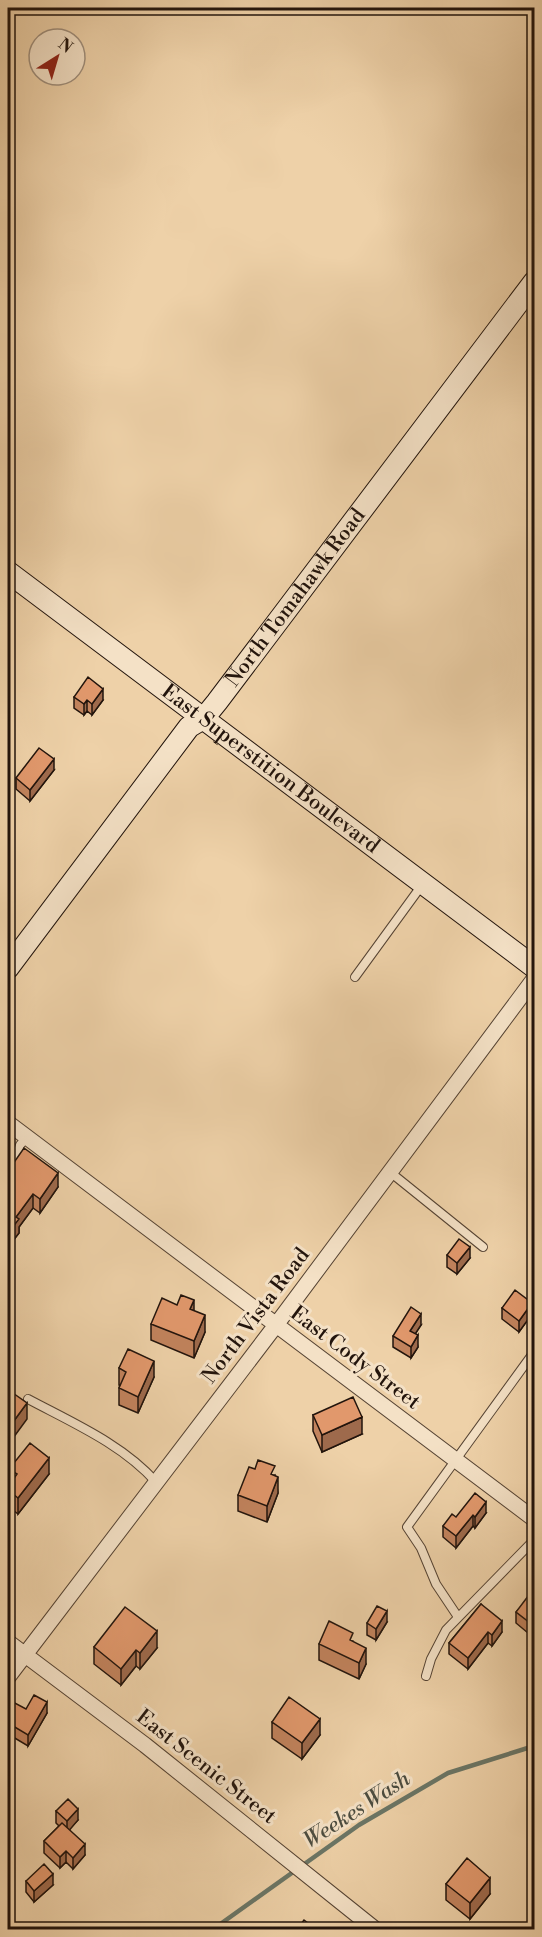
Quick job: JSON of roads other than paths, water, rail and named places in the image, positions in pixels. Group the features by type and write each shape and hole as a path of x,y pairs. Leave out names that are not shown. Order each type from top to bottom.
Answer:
{"street":[{"name":"North Tomahawk Road","path":"8,968 189,727 204,718 534,282"},
{"name":"East Superstition Boulevard","path":"8,572 534,967"},
{"name":"North Vista Road","path":"8,1677 276,1325 534,979"},
{"name":"East Cody Street","path":"8,1123 534,1519"},
{"name":"East Scenic Street","path":"8,1642 145,1745 372,1928"}],"lane":[{"path":"355,977 423,883"},
{"path":"11,1172 20,1145 27,1137"},
{"path":"390,1172 483,1247"},
{"path":"458,1617 436,1584 421,1548 408,1527 534,1353"},
{"path":"28,1400 95,1434 142,1466 156,1482"},
{"path":"426,1676 431,1659 446,1630 534,1540"}],"waterway":[{"name":"Weekes Wash","path":"212,1930 359,1825 448,1773 534,1746"}]}
